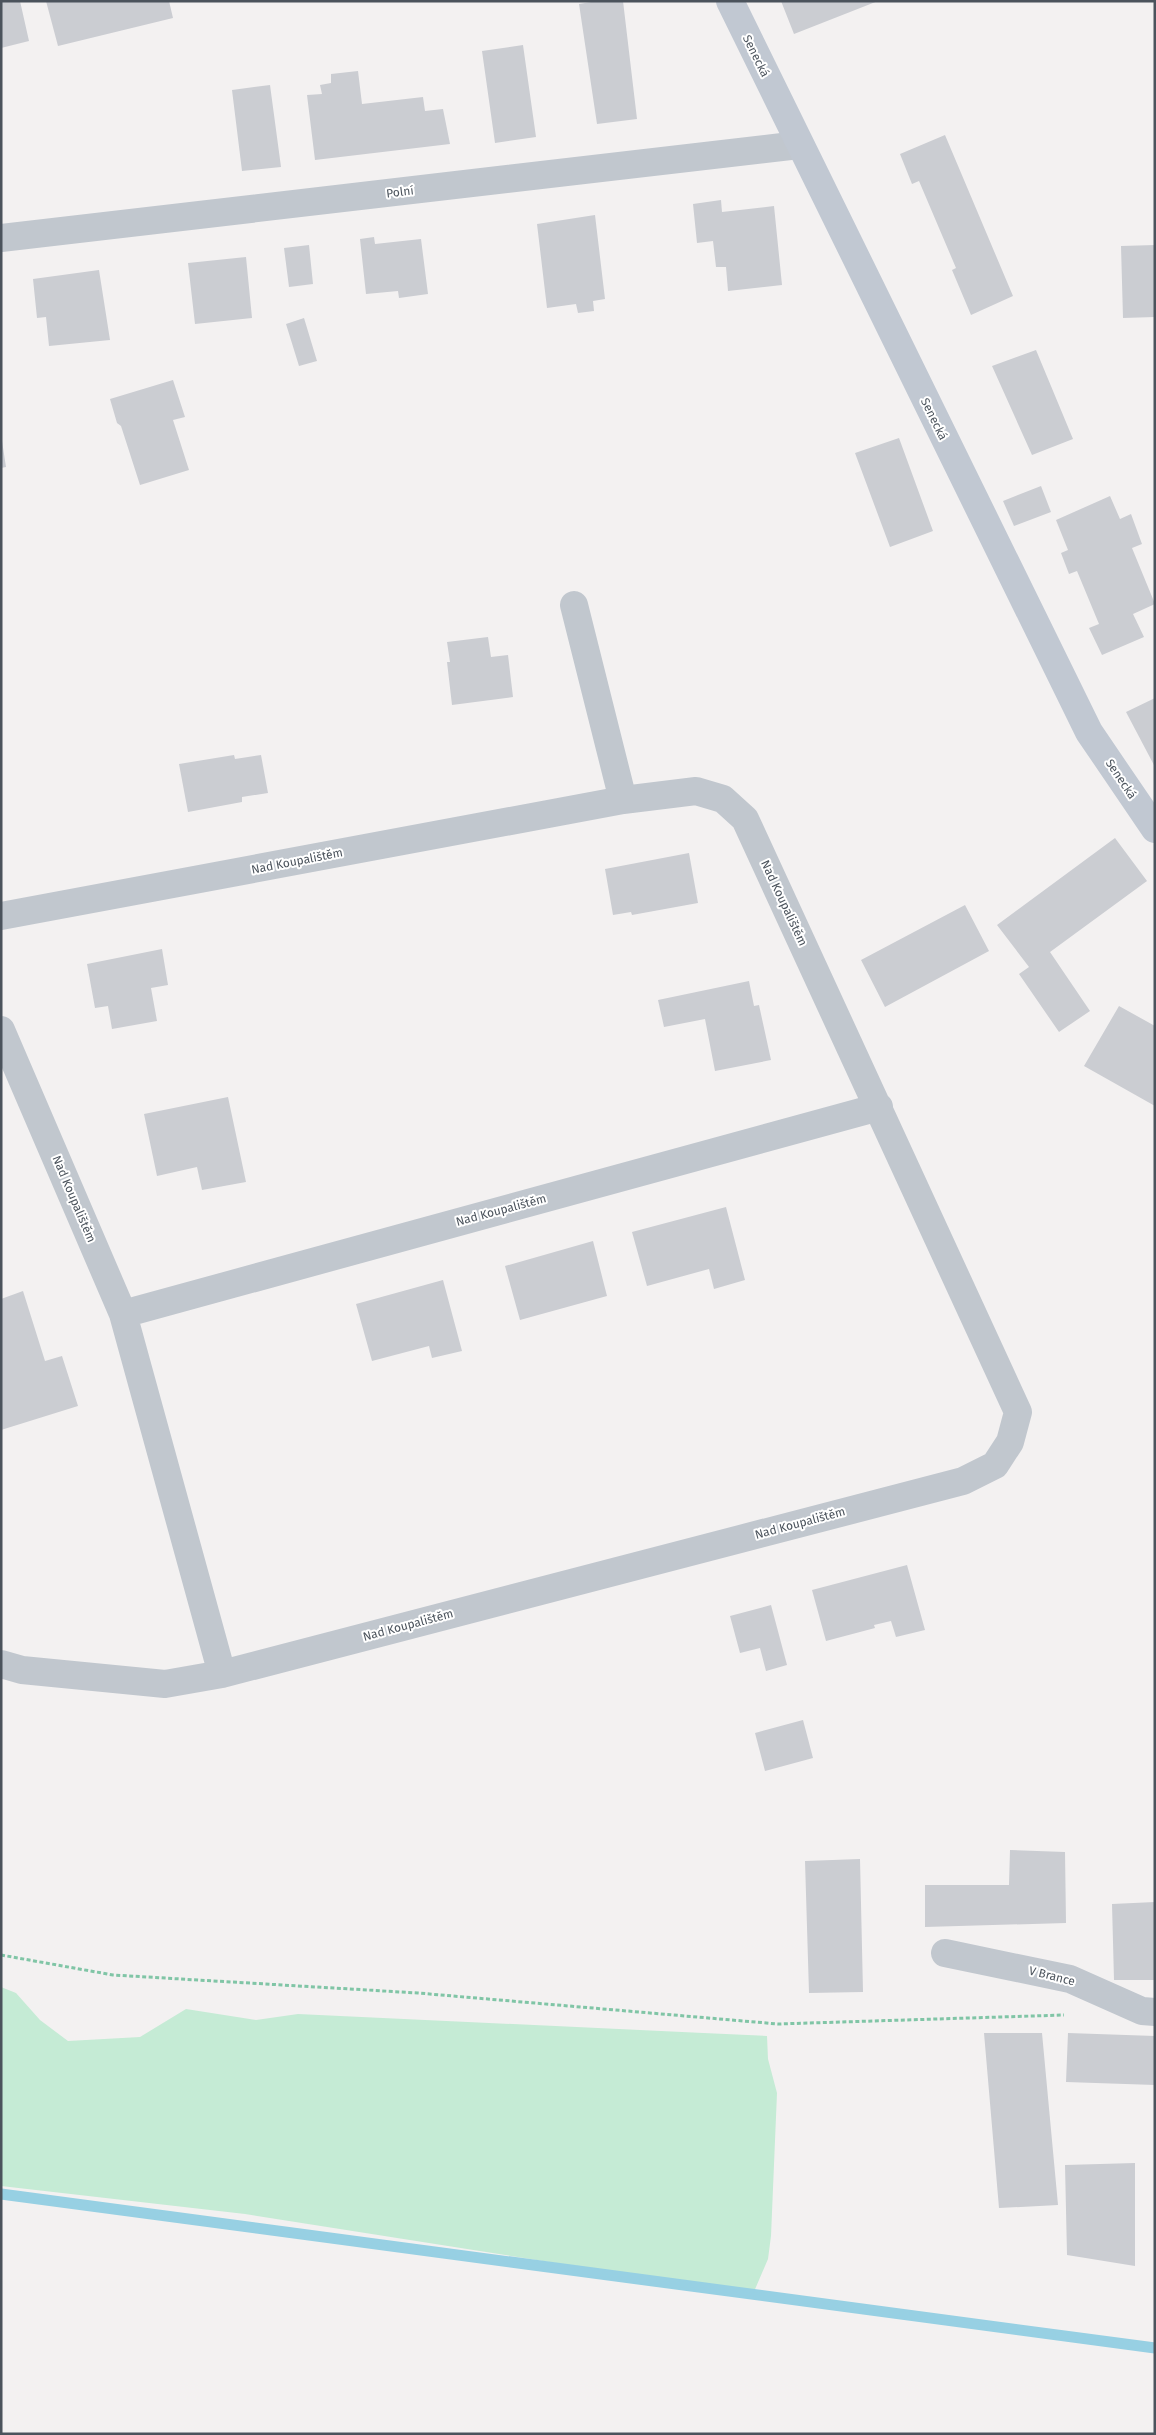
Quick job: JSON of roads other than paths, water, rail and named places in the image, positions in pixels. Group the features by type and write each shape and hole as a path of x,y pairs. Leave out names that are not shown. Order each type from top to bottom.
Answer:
{"street":[{"name":"Senecká","path":"730,1 799,145 1089,732 1155,829"},
{"name":"Polní","path":"1,238 799,145"},
{"path":"574,605 623,800"},
{"name":"Nad Koupalištěm","path":"1,916 623,800 696,791 723,799 745,819 1018,1412 1010,1442 995,1465 963,1481 222,1674 165,1684 22,1670 1,1664"},
{"name":"Nad Koupalištěm","path":"1,1030 123,1314 222,1674"},
{"name":"Nad Koupalištěm","path":"123,1314 878,1107"},
{"name":"V Brance","path":"945,1953 1070,1979 1142,2011 1155,2012"}],"waterway":[{"path":"1,2194 1155,2348"}]}
